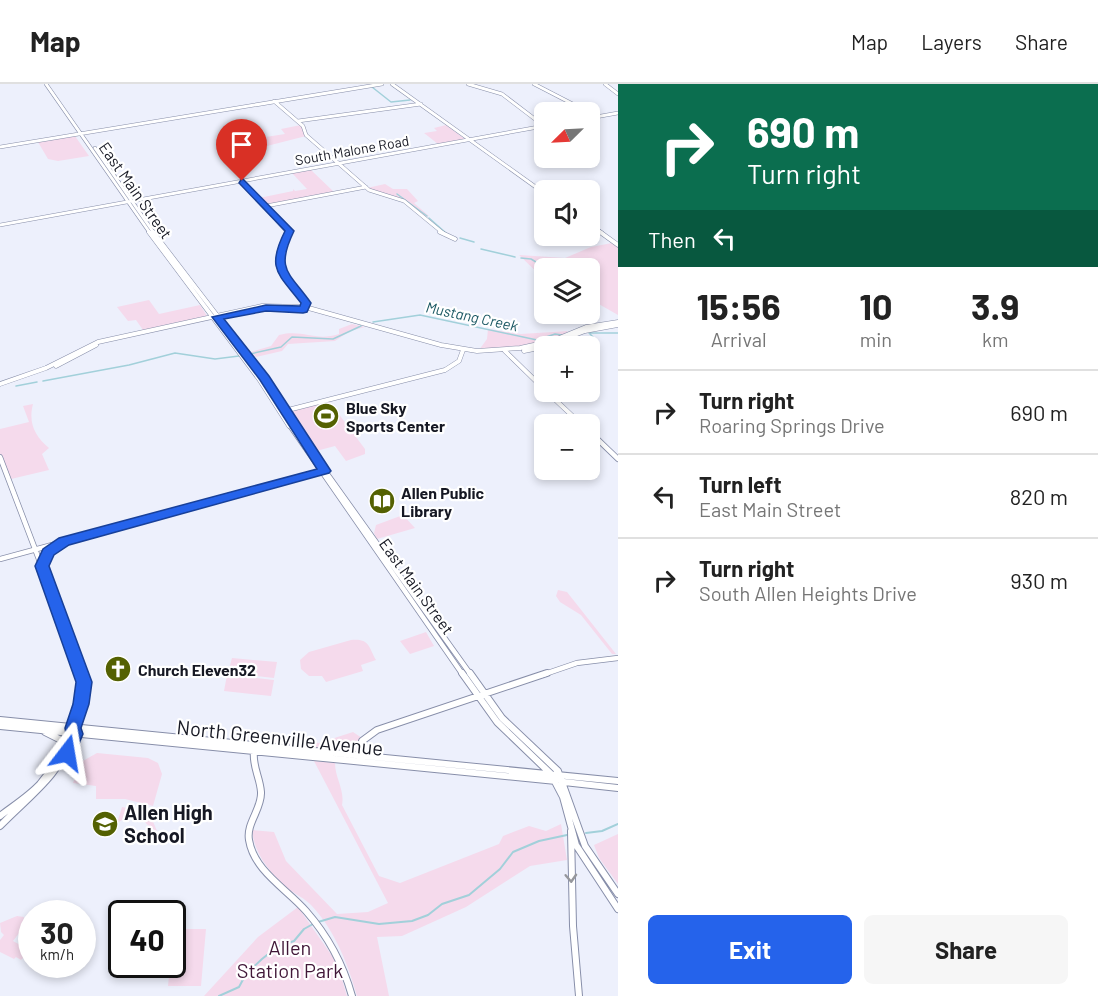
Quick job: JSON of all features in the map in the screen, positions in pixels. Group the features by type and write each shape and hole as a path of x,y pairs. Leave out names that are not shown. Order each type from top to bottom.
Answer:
{"main road":[{"path":"46,84 82,134"},
{"path":"0,148 382,84"},
{"path":"394,84 534,184"},
{"path":"468,84 502,94 534,118"},
{"path":"534,84 569,102"},
{"path":"607,84 618,93"},
{"path":"274,101 298,121 305,134 366,187 376,194 402,200 440,232 455,239"},
{"path":"298,121 422,104"},
{"path":"600,117 618,113"},
{"name":"South Malone Road","path":"0,225 534,128"},
{"name":"East Main Street","path":"82,134 101,160"},
{"name":"East Main Street","path":"82,134 179,273 230,337 283,411"},
{"path":"86,142 93,147"},
{"path":"242,181 289,231 280,249 279,263 284,274 305,300 304,308"},
{"path":"266,206 366,187"},
{"name":"East Main Street","path":"147,226 197,294"},
{"path":"600,230 618,243"},
{"path":"179,273 190,282"},
{"path":"0,386 53,368 102,343 256,308 304,308 463,351 506,352 534,348"},
{"name":"East Main Street","path":"214,317 220,328 241,348 322,471 481,694 508,730 542,763 556,782 571,830 573,926 579,996"},
{"path":"568,336 618,323"},
{"path":"568,336 586,327 618,323"},
{"path":"506,352 534,346"},
{"path":"283,411 445,370 457,363 463,351"},
{"path":"506,352 534,379"},
{"path":"559,402 571,414"},
{"path":"600,442 618,459"},
{"path":"0,457 84,678 83,696 62,764 53,777 0,826"},
{"path":"0,559 322,471"},
{"path":"42,566 48,552 64,542"},
{"path":"360,759 364,739 376,730 578,663 618,658"},
{"name":"North Greenville Avenue","path":"0,720 72,731 360,759 556,782 618,785"},
{"name":"North Greenville Avenue","path":"0,726 43,731 72,731"},
{"name":"East Main Street","path":"508,730 542,753 560,774 580,835 593,859 618,894"},
{"path":"43,731 65,742"},
{"path":"0,816 49,774 72,731"},
{"path":"254,748 252,764 261,791 260,801 248,828 250,846 272,880 302,906 325,937 344,966 352,996"},
{"name":"North Greenville Avenue","path":"360,759 560,774 618,785"},
{"path":"536,773 542,768 542,763"},
{"path":"568,793 577,784"},
{"path":"571,830 580,855 618,909"}],"green space":[{"path":"301,125 306,136 267,146 259,138 285,134 281,129"},
{"path":"446,125 465,139 438,144 424,133 437,131 434,128"},
{"path":"75,136 89,156 58,161 48,159 38,142"},
{"path":"310,169 335,193 267,205 259,198 293,191 293,189 295,191 307,189 292,173"},
{"path":"385,184 393,189 407,189 418,201 414,203 429,216 424,217 405,201 367,188"},
{"path":"612,243 618,246 618,315 600,305 600,258 565,258"},
{"path":"519,255 565,258 534,258 534,269"},
{"path":"149,300 159,314 200,305 207,316 143,330 136,320 128,321 117,307"},
{"path":"352,324 365,327 350,331 335,341 288,344 282,351 256,357 251,352 271,346 279,335 296,333 331,336 339,334 339,329"},
{"path":"488,329 521,334 568,331 562,336 534,336 534,345 479,350 487,339"},
{"path":"329,401 365,449 365,454 346,461 335,446 316,451 289,412"},
{"path":"33,404 32,423 36,434 49,448 42,454 49,470 11,479 0,454 0,429 29,422 23,406"},
{"path":"403,515 415,528 377,539 374,533 376,525"},
{"path":"558,590 567,592 616,654 612,654 581,615 560,602 556,596"},
{"path":"426,632 434,646 410,654 400,641"},
{"path":"351,640 365,642 376,660 361,665 363,671 326,682 322,676 309,676 301,669 300,660 309,652"},
{"path":"232,658 277,662 274,678 228,673"},
{"path":"227,675 274,680 271,696 224,691"},
{"path":"353,732 362,738 358,743 356,753 258,741 261,739 319,743"},
{"path":"97,753 148,758 158,763 162,774 153,806 125,799 96,799 96,786 73,783 81,762"},
{"path":"314,761 335,763 343,800 342,805 379,876 400,883 499,844 503,836 529,826 546,831 561,824 567,860 530,866 466,907 402,936 377,937 389,996 357,996 345,960 327,926 309,903 289,889 263,862 253,838 252,830 274,832 286,861 337,914 368,912 388,903"},
{"path":"122,807 149,812 157,831 134,812 108,829 110,822 118,820"},
{"path":"618,834 618,884 599,858 594,845"},
{"name":"Allen Station Park","path":"298,907 337,963 347,996 204,996 258,937"},
{"path":"18,916 18,934 13,941 18,944 18,958 14,959 0,952 0,940 4,935 1,932 0,923"},
{"path":"186,929 206,929 201,986 168,986 169,978 186,978"}],"waterway":[{"path":"372,87 391,102 410,100"},
{"path":"397,194 427,216"},
{"path":"429,218 446,233"},
{"path":"460,238 474,242"},
{"path":"481,249 515,257"},
{"path":"521,258 534,261"},
{"name":"Mustang Creek","path":"373,322 420,315 537,340 555,334 562,335"},
{"name":"Mustang Creek","path":"250,354 281,347 292,337 333,339 361,326"},
{"name":"Mustang Creek","path":"592,336 589,333 618,333"},
{"name":"Mustang Creek","path":"43,381 129,365 175,353 215,359 239,356"},
{"name":"Mustang Creek","path":"16,386 37,382"},
{"path":"586,833 602,831 618,824"},
{"path":"318,922 335,917 379,924 412,921 428,915 442,904 469,895 500,869 513,852 539,841 567,835"},
{"path":"219,996 239,987 246,974 262,959 277,947 294,941 304,929 313,924"}],"place":[{"name":"Blue Sky Sports Center","path":"326,416"},
{"name":"Allen Public Library","path":"382,501"},
{"name":"Church Eleven32","path":"118,669"},
{"name":"Allen High School","path":"105,824"}],"route":[{"path":"67,753 75,734 73,728 85,687 82,670 42,566 48,552 64,542 325,471 265,378 217,317 266,308 303,309 306,303 284,274 279,263 280,249 289,231 242,181"}]}
